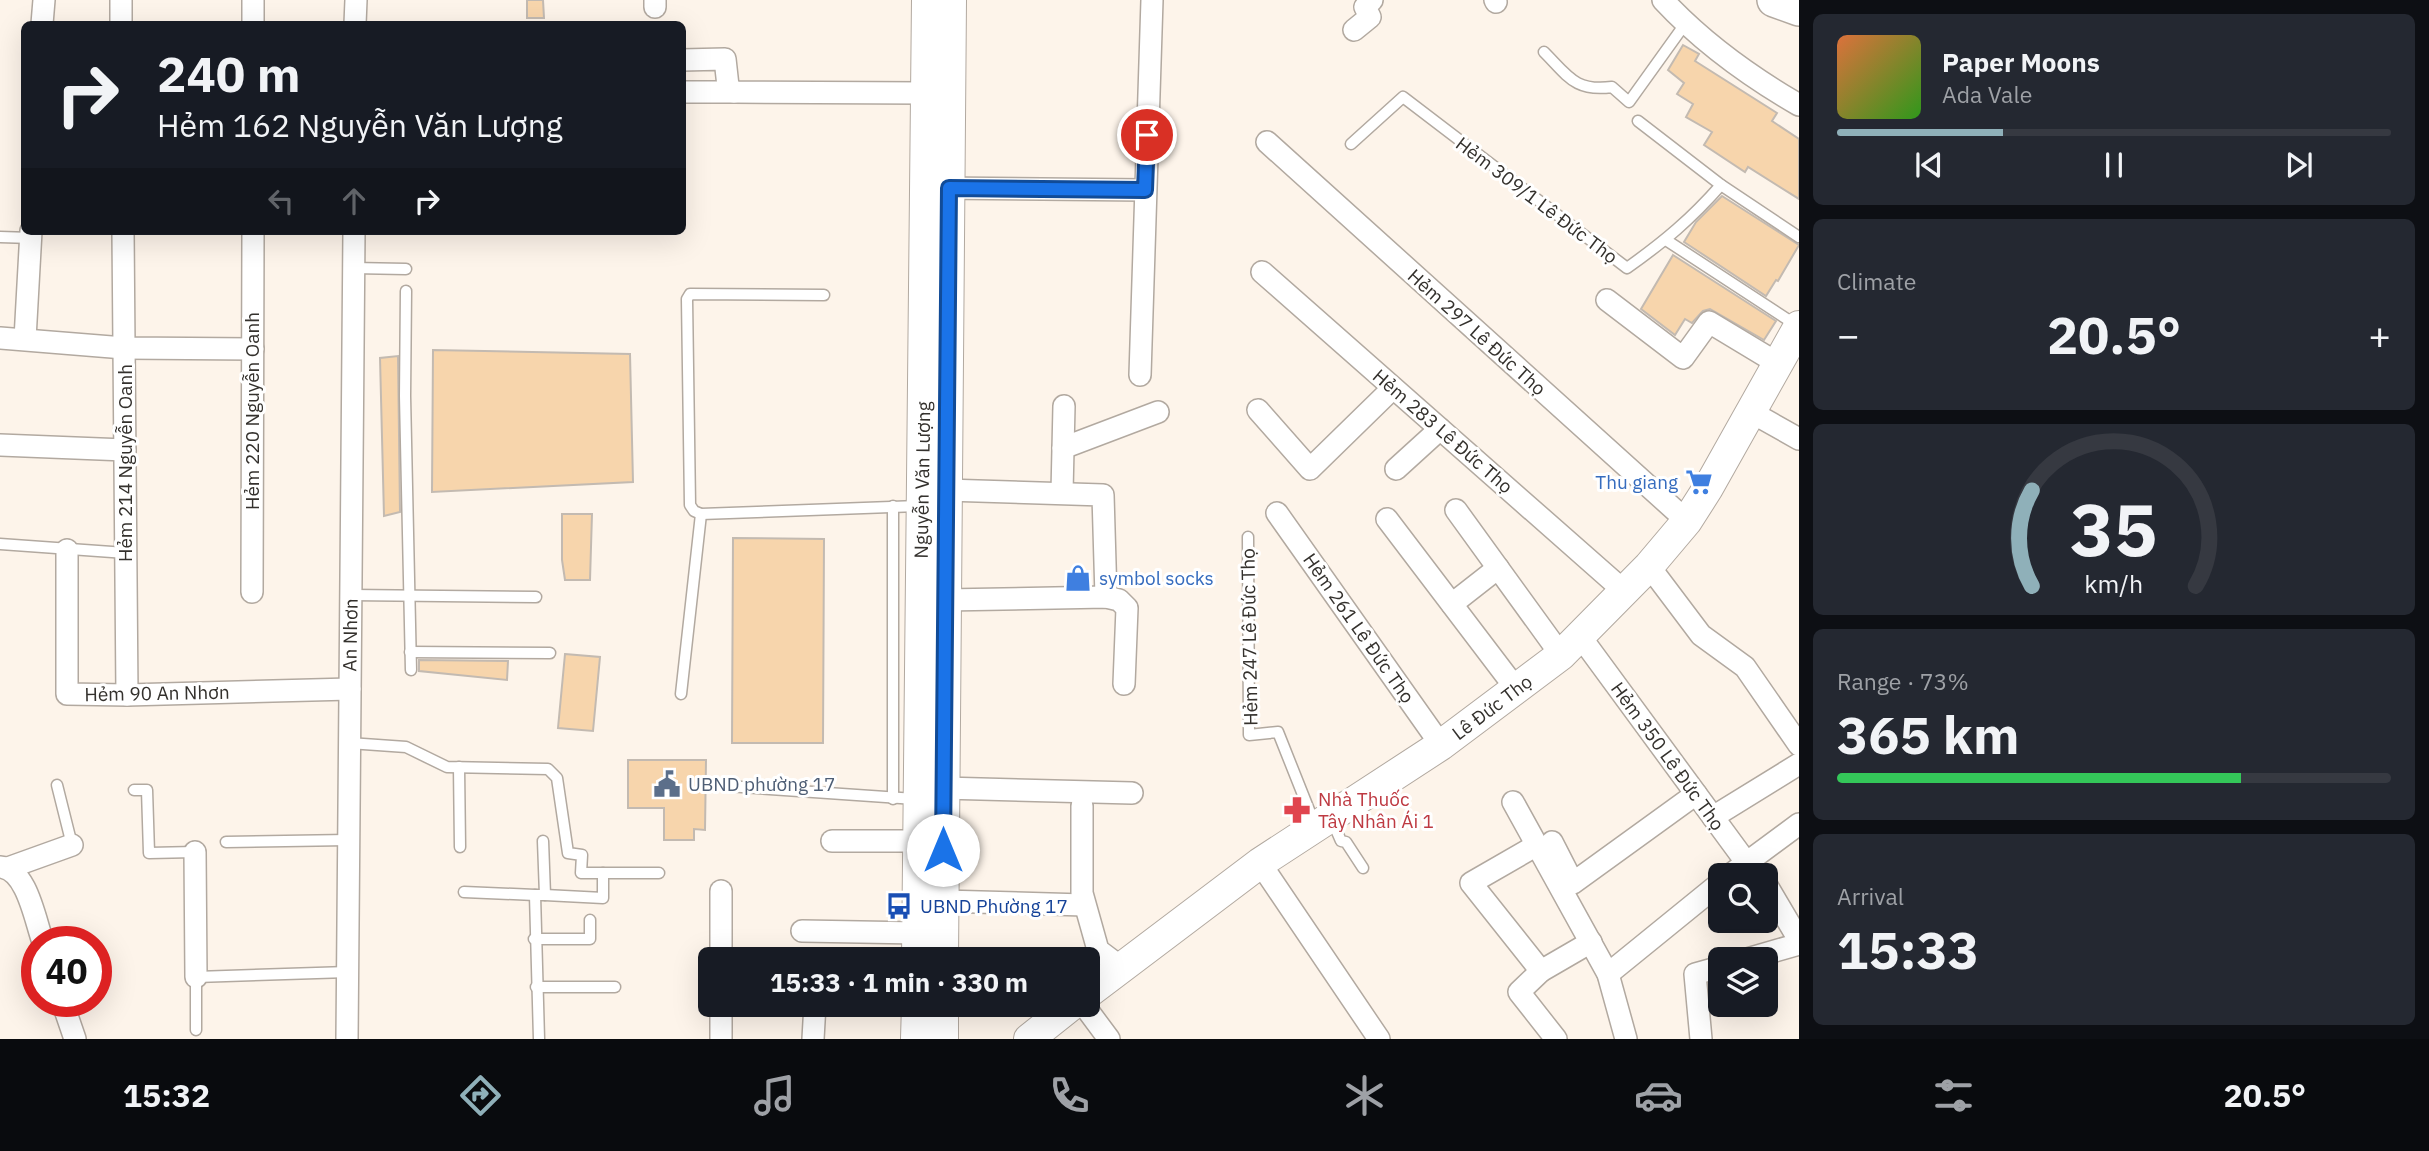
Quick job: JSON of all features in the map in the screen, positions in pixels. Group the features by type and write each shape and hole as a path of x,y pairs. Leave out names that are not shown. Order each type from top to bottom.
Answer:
{"main road":[{"path":"1774,0 1799,9"}],"street":[{"path":"42,21 44,0"},
{"path":"121,0 121,21"},
{"path":"253,0 253,21"},
{"path":"355,21 356,0"},
{"name":"Nguyễn Văn Lượng","path":"927,0 926,93 937,188"},
{"name":"Nguyễn Văn Lượng","path":"943,947 943,901 924,796 927,501 937,188 951,0"},
{"path":"1139,375 1152,0"},
{"path":"1354,30 1370,17 1365,7 1372,0"},
{"path":"1663,0 1685,24 1759,81 1799,105"},
{"path":"686,60 724,59 727,86 734,92"},
{"path":"686,92 926,93"},
{"name":"Hẻm 297 Lê Đức Thọ","path":"1267,142 1687,521"},
{"path":"937,188 1145,190"},
{"path":"25,339 31,235"},
{"name":"Hẻm 214 Nguyễn Oanh","path":"123,235 127,695"},
{"name":"Hẻm 220 Nguyễn Oanh","path":"252,592 253,235"},
{"name":"An Nhơn","path":"347,1039 354,235"},
{"name":"Hẻm 283 Lê Đức Thọ","path":"1262,272 1624,591"},
{"path":"1607,300 1683,358 1709,322 1777,363"},
{"name":"Lê Đức Thọ","path":"1100,984 1260,863 1322,820 1441,745 1517,690 1570,645 1648,566 1687,521 1799,326"},
{"path":"0,338 124,348 253,349"},
{"path":"1258,410 1310,469 1393,388"},
{"path":"1062,492 1064,406"},
{"path":"1063,448 1158,412"},
{"path":"1751,412 1799,439"},
{"path":"1396,469 1440,429"},
{"path":"0,445 125,450"},
{"path":"927,501 1062,492 1103,495 1106,597"},
{"name":"Nguyễn Văn Lượng","path":"917,946 918,841 945,600 927,501"},
{"name":"Hẻm 350 Lê Đức Thọ","path":"1455,510 1499,568 1570,645 1696,794 1740,863"},
{"name":"Hẻm 261 Lê Đức Thọ","path":"1276,513 1441,745"},
{"path":"1387,519 1517,690"},
{"name":"Hẻm 90 An Nhơn","path":"67,550 67,694 350,689"},
{"path":"1648,566 1701,635 1745,667 1799,745"},
{"path":"1452,604 1499,568"},
{"path":"945,600 1106,597 1119,600 1127,608 1124,684"},
{"path":"1713,817 1799,764"},
{"path":"924,796 1132,793"},
{"path":"1513,802 1573,883 1696,794"},
{"path":"1082,806 1084,905 1098,950 1122,968"},
{"path":"1754,863 1799,824"},
{"path":"832,841 918,841"},
{"path":"1544,844 1608,974 1626,1039"},
{"path":"1541,971 1471,883 1544,844"},
{"path":"4,868 72,845"},
{"path":"195,852 196,977"},
{"path":"1260,863 1379,1039"},
{"path":"4,868 22,881 37,926"},
{"path":"722,891 722,947"},
{"path":"1608,974 1708,893"},
{"path":"943,901 1084,905"},
{"path":"1777,947 1798,938 1778,904"},
{"path":"802,931 917,946"},
{"path":"1556,1039 1519,992 1541,971 1591,942"},
{"path":"1701,1039 1695,974 1708,970"},
{"path":"67,1017 75,1039"},
{"path":"722,1017 722,1039"},
{"path":"813,1039 814,1017"},
{"path":"916,1039 917,1017"},
{"path":"943,1017 943,1039"},
{"path":"1029,1039 1057,1017"},
{"path":"1093,1017 1109,1039"}],"lane":[{"path":"1544,52 1574,82 1591,89 1612,87 1629,102 1685,24"},
{"name":"Hẻm 309/1 Lê Đức Thọ","path":"1351,144 1404,97 1515,185 1627,268 1691,219 1721,185"},
{"path":"1638,121 1721,185 1799,237"},
{"path":"0,237 21,235"},
{"path":"1666,240 1799,326"},
{"path":"353,268 406,269"},
{"path":"406,290 404,396 411,670"},
{"path":"824,295 690,294 687,299 690,505 694,511 701,514 927,501"},
{"path":"681,694 701,514"},
{"name":"Hẻm 247 Lê Đức Thọ","path":"1248,537 1250,735 1278,732 1322,820"},
{"path":"0,544 126,553"},
{"path":"351,595 536,597"},
{"path":"410,652 550,653"},
{"path":"349,743 406,747 447,767 548,769 557,778 568,853 582,855 581,873 659,873"},
{"path":"459,767 460,847"},
{"path":"57,785 72,845"},
{"path":"727,786 924,796"},
{"path":"134,790 147,790 149,853 195,852"},
{"path":"1322,820 1341,841 1346,842 1363,868"},
{"path":"226,842 348,840"},
{"path":"539,1039 534,939 543,841"},
{"path":"464,892 603,898 603,873"},
{"path":"534,939 590,939 590,920"},
{"path":"196,1030 196,977 348,972"},
{"path":"536,987 615,987"}],"building":[{"path":"527,0 543,0 544,18 527,18"},
{"path":"1683,45 1699,54 1695,61 1777,113 1772,121 1799,139 1799,199 1748,167 1745,172 1704,145 1712,132 1686,117 1693,104 1677,94 1684,83 1668,70"},
{"path":"1722,196 1799,245 1766,296 1684,242 1696,222"},
{"path":"1673,255 1776,321 1764,340 1710,309 1703,311 1692,323 1685,319 1675,335 1641,309"},
{"path":"433,350 630,354 633,482 432,492"},
{"path":"398,356 400,512 384,516 380,358"},
{"path":"562,514 592,514 590,580 565,580"},
{"path":"733,538 824,539 823,743 732,743"},
{"path":"565,654 600,657 593,731 558,728"},
{"path":"419,660 508,661 507,680 419,671"},
{"name":"UBND phường 17","path":"628,760 706,760 705,830 694,829 694,840 664,840 664,808 628,808"}],"place":[{"name":"Thu giang","path":"1699,482"},
{"name":"symbol socks","path":"1078,578"},
{"name":"UBND phường 17","path":"667,784"},
{"name":"Nhà Thuốc Tây Nhân Ái 1","path":"1297,810"},
{"name":"UBND Phường 17","path":"899,906"}],"route":[{"path":"943,850 949,188 1145,190 1147,135"}]}
